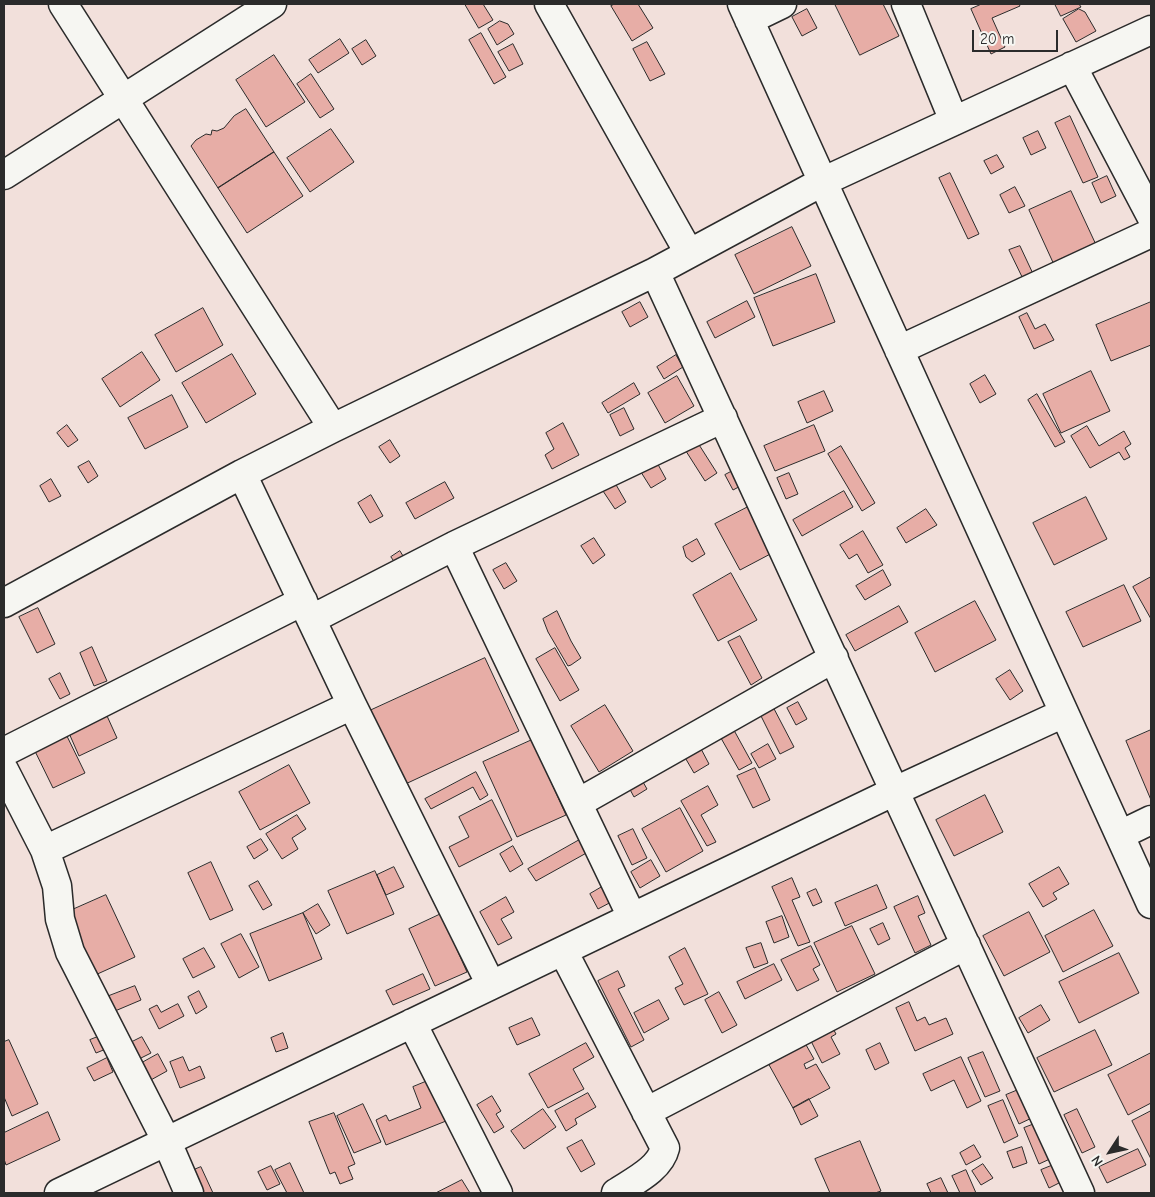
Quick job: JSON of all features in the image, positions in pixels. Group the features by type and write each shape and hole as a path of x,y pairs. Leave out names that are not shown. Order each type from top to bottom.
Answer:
{"street":[{"path":"63,4 333,428"},
{"path":"4,175 272,4"},
{"path":"549,4 689,253"},
{"path":"782,4 745,12 1151,904"},
{"path":"906,4 954,121"},
{"path":"4,603 242,474 655,272 822,182 1151,30"},
{"path":"1072,66 1151,216"},
{"path":"899,350 1151,233"},
{"path":"655,272 1080,1193"},
{"path":"4,752 307,610 454,546 723,418"},
{"path":"242,474 352,705 491,985"},
{"path":"454,546 632,917"},
{"path":"578,803 834,658"},
{"path":"45,850 352,705"},
{"path":"59,1193 895,791 1064,713"},
{"path":"4,770 45,850 56,886 60,919 70,952 166,1142 189,1193"},
{"path":"1120,835 1151,820"},
{"path":"646,1112 966,945"},
{"path":"563,951 665,1148 662,1157 656,1165 616,1193"},
{"path":"412,1023 498,1193"}],"building":[{"path":"465,4 483,4 493,20 479,28"},
{"path":"615,4 638,4 653,28 632,41 611,6"},
{"path":"835,4 883,4 899,36 860,55"},
{"path":"982,4 1019,4 1020,6 992,18 1005,47 991,54 971,9"},
{"path":"1055,4 1079,4 1081,7 1061,16"},
{"path":"807,9 817,28 802,36 792,17"},
{"path":"1079,9 1085,12 1096,31 1076,42 1063,19"},
{"path":"500,21 508,24 514,34 497,45 488,29"},
{"path":"481,33 506,77 494,84 469,40"},
{"path":"340,39 349,53 318,73 309,60"},
{"path":"366,40 376,56 362,65 352,49"},
{"path":"647,42 665,74 650,81 633,49"},
{"path":"513,44 523,64 509,71 498,52"},
{"path":"274,55 305,102 266,127 236,80"},
{"path":"311,74 334,109 320,118 297,84"},
{"path":"246,109 274,152 218,188 191,146 196,140 206,134 211,135 212,130 217,131 224,128 234,116"},
{"path":"1070,116 1098,177 1083,183 1055,123"},
{"path":"331,129 354,162 310,192 287,158"},
{"path":"1038,131 1046,148 1031,155 1023,138"},
{"path":"274,152 303,196 247,233 218,188"},
{"path":"997,155 1004,167 991,174 984,161"},
{"path":"950,173 979,234 968,239 939,178"},
{"path":"1107,176 1116,196 1101,203 1092,183"},
{"path":"1015,187 1025,206 1009,213 1000,195"},
{"path":"1071,191 1098,249 1056,269 1029,210"},
{"path":"792,227 811,266 754,294 735,255"},
{"path":"1020,246 1035,278 1025,283 1009,250"},
{"path":"816,274 835,322 773,346 754,298"},
{"path":"747,301 755,317 715,338 707,322"},
{"path":"640,302 648,317 630,327 622,312"},
{"path":"1151,302 1151,345 1111,361 1096,325"},
{"path":"203,308 223,345 176,372 155,335"},
{"path":"1027,313 1035,329 1045,324 1054,340 1034,349 1019,317"},
{"path":"142,352 160,380 120,407 102,379"},
{"path":"232,354 256,394 206,423 182,383"},
{"path":"676,355 683,367 664,379 657,367"},
{"path":"1091,371 1110,411 1061,433 1043,394"},
{"path":"985,375 996,394 980,403 970,384"},
{"path":"677,376 694,406 665,423 648,393"},
{"path":"634,383 640,394 608,413 602,403"},
{"path":"824,391 833,411 807,423 798,402"},
{"path":"1037,394 1065,442 1055,447 1028,400"},
{"path":"172,395 188,427 145,449 128,418"},
{"path":"624,408 634,429 620,436 610,415"},
{"path":"563,423 579,455 552,469 545,455 554,449 546,433"},
{"path":"67,425 78,440 68,447 57,433"},
{"path":"814,425 825,451 775,471 764,446"},
{"path":"1087,426 1099,446 1124,431 1131,444 1125,448 1130,457 1124,460 1119,452 1090,468 1071,436"},
{"path":"390,440 400,456 390,463 379,447"},
{"path":"696,440 717,473 705,481 684,448"},
{"path":"841,446 875,503 862,511 828,454"},
{"path":"655,459 666,479 651,488 639,469"},
{"path":"89,461 98,476 88,483 78,467"},
{"path":"740,467 748,482 733,490 725,475"},
{"path":"789,473 798,494 786,499 777,478"},
{"path":"51,479 61,496 49,502 40,486"},
{"path":"445,482 454,498 415,519 406,503"},
{"path":"615,483 626,502 615,509 603,491"},
{"path":"844,491 853,507 802,536 793,520"},
{"path":"371,495 383,516 370,523 358,503"},
{"path":"1086,497 1107,539 1054,565 1033,523"},
{"path":"752,505 776,551 740,570 715,524"},
{"path":"926,509 937,525 906,543 897,528"},
{"path":"863,531 883,565 868,573 857,554 849,559 840,545"},
{"path":"594,538 605,555 593,564 581,546"},
{"path":"697,539 705,554 692,562 686,557 683,547"},
{"path":"400,551 408,564 399,569 391,557"},
{"path":"506,563 517,581 504,589 493,570"},
{"path":"883,570 891,585 865,600 856,586"},
{"path":"731,573 757,620 718,641 693,595"},
{"path":"1151,577 1151,619 1133,587"},
{"path":"1124,585 1141,621 1083,647 1066,612"},
{"path":"975,601 996,640 935,672 915,633"},
{"path":"899,606 908,622 855,651 846,635"},
{"path":"38,608 55,644 37,653 19,617"},
{"path":"557,611 581,658 568,666 548,632 543,619"},
{"path":"740,636 762,678 751,685 728,642"},
{"path":"92,647 107,681 94,686 80,653"},
{"path":"555,648 579,690 560,701 536,659"},
{"path":"485,658 519,731 399,787 365,713"},
{"path":"1010,670 1023,691 1010,700 996,679"},
{"path":"60,673 70,694 60,699 49,679"},
{"path":"798,702 807,719 796,725 787,708"},
{"path":"771,703 794,747 780,754 758,710"},
{"path":"605,705 633,751 599,772 571,726"},
{"path":"103,707 117,738 79,756 65,724"},
{"path":"730,723 752,763 739,770 717,731"},
{"path":"63,728 85,773 53,788 31,743"},
{"path":"1151,730 1151,800 1126,741"},
{"path":"532,740 566,815 517,837 483,762"},
{"path":"768,744 776,759 759,768 751,754"},
{"path":"699,745 709,764 694,773 683,754"},
{"path":"289,765 310,803 260,830 239,792"},
{"path":"755,768 770,800 753,808 737,776"},
{"path":"476,772 488,795 480,800 473,787 431,809 425,799"},
{"path":"639,775 647,789 634,797 626,782"},
{"path":"708,786 718,805 701,815 716,842 707,846 681,801"},
{"path":"985,795 1003,832 954,856 936,820"},
{"path":"492,800 512,840 459,867 449,847 469,837 459,817"},
{"path":"680,808 703,851 666,872 642,829"},
{"path":"297,815 306,829 292,838 298,849 282,859 266,834"},
{"path":"633,829 647,858 632,865 618,836"},
{"path":"583,838 590,851 536,881 528,869"},
{"path":"261,839 268,850 254,859 247,847"},
{"path":"513,846 523,864 510,872 500,854"},
{"path":"651,860 660,876 640,888 631,872"},
{"path":"211,862 233,910 210,920 188,873"},
{"path":"394,867 404,887 386,895 377,875"},
{"path":"1059,867 1069,884 1053,893 1057,899 1043,907 1029,884"},
{"path":"375,871 394,914 347,934 328,891"},
{"path":"792,878 800,897 792,900 810,942 798,946 772,887"},
{"path":"258,881 272,905 263,910 249,886"},
{"path":"607,884 615,900 598,909 590,894"},
{"path":"877,885 887,908 845,926 835,903"},
{"path":"816,889 822,902 813,906 807,893"},
{"path":"106,895 135,957 93,976 63,914"},
{"path":"918,896 925,913 918,916 931,945 915,953 894,907"},
{"path":"506,897 514,912 501,919 512,938 498,945 480,912"},
{"path":"318,904 330,925 316,934 303,913"},
{"path":"1094,910 1113,946 1063,972 1045,936"},
{"path":"1029,912 1050,952 1004,976 983,936"},
{"path":"303,913 322,959 269,981 250,934"},
{"path":"441,914 467,972 435,986 409,929"},
{"path":"782,916 789,937 774,943 766,922"},
{"path":"883,923 890,939 878,945 870,929"},
{"path":"852,926 875,974 837,992 814,943"},
{"path":"241,934 259,967 239,978 221,944"},
{"path":"761,943 768,963 754,968 746,948"},
{"path":"811,946 820,965 813,969 819,980 797,991 781,960"},
{"path":"204,948 215,967 193,978 183,959"},
{"path":"685,948 708,994 684,1005 675,988 683,984 669,957"},
{"path":"1119,953 1139,993 1079,1023 1059,982"},
{"path":"774,964 782,980 745,999 737,982"},
{"path":"618,971 625,986 618,989 644,1040 631,1047 598,981"},
{"path":"423,974 430,989 393,1005 386,991"},
{"path":"135,986 141,1000 115,1011 109,996"},
{"path":"199,991 207,1007 196,1014 188,997"},
{"path":"719,992 737,1025 722,1033 705,1000"},
{"path":"659,1000 669,1019 644,1033 634,1013"},
{"path":"909,1002 917,1021 925,1017 929,1025 946,1018 953,1034 915,1051 896,1008"},
{"path":"178,1004 184,1016 159,1029 149,1009 157,1005 161,1012"},
{"path":"1041,1005 1050,1020 1028,1033 1019,1018"},
{"path":"532,1018 540,1035 517,1045 509,1028"},
{"path":"829,1021 836,1034 831,1037 840,1054 822,1063 807,1033"},
{"path":"1095,1030 1112,1065 1054,1092 1037,1058"},
{"path":"283,1033 288,1048 276,1052 271,1038"},
{"path":"100,1036 106,1049 96,1053 90,1040"},
{"path":"142,1037 151,1053 139,1059 130,1043"},
{"path":"9,1040 38,1104 12,1116 4,1097 4,1042"},
{"path":"586,1043 594,1057 573,1069 584,1089 548,1108 529,1074"},
{"path":"805,1043 814,1059 804,1064 806,1069 816,1064 830,1088 793,1108 768,1063"},
{"path":"880,1043 889,1063 875,1070 866,1050"},
{"path":"983,1052 1000,1091 985,1097 968,1058"},
{"path":"1151,1053 1151,1103 1128,1115 1108,1075"},
{"path":"158,1054 167,1071 149,1081 140,1064"},
{"path":"183,1057 189,1071 200,1066 205,1078 180,1088 170,1062"},
{"path":"961,1057 981,1101 967,1108 954,1080 931,1091 923,1074"},
{"path":"107,1058 113,1072 94,1081 87,1068"},
{"path":"430,1080 446,1121 386,1145 376,1120 386,1115 389,1121 421,1108 413,1087"},
{"path":"1023,1088 1036,1116 1019,1124 1006,1095"},
{"path":"588,1093 596,1107 575,1119 577,1124 566,1131 555,1111"},
{"path":"492,1096 501,1111 496,1114 504,1127 494,1133 477,1105"},
{"path":"809,1099 818,1116 801,1125 793,1108"},
{"path":"1003,1100 1018,1136 1004,1143 988,1106"},
{"path":"363,1104 381,1142 354,1153 337,1116"},
{"path":"543,1109 556,1127 524,1149 511,1131"},
{"path":"1077,1109 1095,1147 1082,1153 1064,1115"},
{"path":"1151,1111 1151,1159 1132,1121"},
{"path":"48,1112 60,1140 6,1165 4,1159 4,1133"},
{"path":"334,1113 355,1164 348,1167 353,1179 340,1184 335,1172 330,1174 309,1122"},
{"path":"1037,1123 1052,1158 1039,1164 1024,1128"},
{"path":"582,1140 595,1164 581,1172 567,1148"},
{"path":"860,1141 881,1191 875,1193 830,1193 815,1159"},
{"path":"974,1145 981,1157 966,1165 960,1153"},
{"path":"1022,1147 1027,1163 1013,1168 1007,1152"},
{"path":"1138,1149 1146,1165 1107,1183 1099,1167"},
{"path":"290,1163 304,1193 287,1193 275,1170"},
{"path":"983,1164 993,1178 981,1185 972,1171"},
{"path":"1056,1164 1063,1181 1049,1188 1041,1170"},
{"path":"271,1166 280,1184 267,1190 258,1172"},
{"path":"201,1167 213,1193 192,1193 184,1174"},
{"path":"966,1170 976,1193 960,1193 952,1176"},
{"path":"941,1178 948,1193 931,1193 927,1184"},
{"path":"462,1180 470,1193 436,1193"}]}
